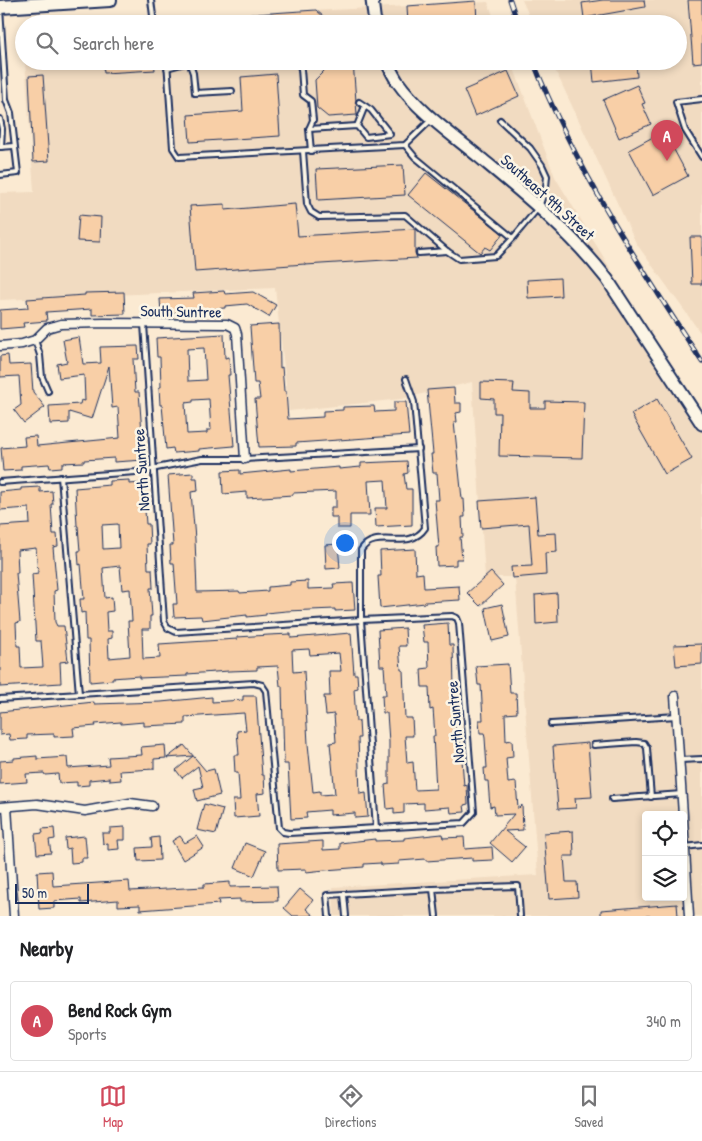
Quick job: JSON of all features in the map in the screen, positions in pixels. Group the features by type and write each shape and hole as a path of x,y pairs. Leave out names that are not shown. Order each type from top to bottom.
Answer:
{"main road":[{"path":"0,7 110,0"}],"street":[{"path":"372,0 374,15"},
{"name":"Southeast 9th Street","path":"391,70 401,86 432,118 572,237 607,279 702,424"},
{"name":"South Suntree","path":"0,346 22,344 35,340 47,328 61,324 227,324 235,328 237,334 245,459"},
{"path":"676,696 683,811"},
{"path":"14,916 4,807 37,804 85,811 130,803 152,806"},
{"path":"686,856 689,916"}],"lane":[{"path":"151,0 153,15"},
{"path":"0,7 6,100 11,113 18,173 0,175"},
{"path":"167,70 173,148 180,157 405,145 432,118"},
{"path":"192,70 195,93 232,91"},
{"path":"301,70 303,95 311,101 313,120 309,129 311,150"},
{"path":"702,99 676,102 685,130 702,157"},
{"path":"357,126 366,137 390,134 371,110 359,102"},
{"path":"357,126 365,106"},
{"path":"0,119 2,129 0,147 14,146"},
{"path":"303,151 307,204 311,212 319,217 405,215 447,251 459,258 496,256 514,238 539,207 547,176 530,148 500,120"},
{"path":"309,129 357,126"},
{"path":"405,145 415,157 514,238"},
{"path":"419,253 447,251"},
{"name":"North Suntree","path":"0,699 254,683 262,685 266,691 279,828 283,832 464,823 474,812 459,623 457,618 452,616 361,620 176,632 168,628 164,621 144,324"},
{"path":"35,340 40,355 42,377 48,391"},
{"path":"376,828 361,620 361,550 364,545 373,540 412,539 420,536 425,528 414,402 406,379"},
{"path":"0,482 136,472 202,459 245,459 419,449"},
{"path":"61,477 79,694"},
{"path":"551,724 677,716"},
{"path":"594,745 636,742 644,744 651,797"},
{"path":"680,760 702,759"},
{"path":"612,800 682,794"},
{"path":"687,847 702,845"},
{"path":"329,916 327,895 518,886 520,916"},
{"path":"429,916 436,916 433,889"},
{"path":"344,894 346,916"}],"shaded area":[{"path":"522,0 702,0 702,335 636,243 555,70 687,70 687,15 529,15"},
{"path":"488,2 493,15 235,15"},
{"path":"26,70 514,70 555,177 664,357 702,413 702,916 334,916 333,887 538,875 515,577 485,577 472,382 401,399 289,411 275,288 0,300 0,193 34,192"}],"building":[{"path":"603,0 644,0 645,7 601,15 584,15 582,3"},
{"path":"688,0 702,0 702,62 693,63"},
{"path":"476,1 477,15 408,15 407,6"},
{"path":"316,10 322,15 241,15"},
{"path":"104,70 155,70 104,73"},
{"path":"354,70 357,115 328,117 317,108 315,80 324,71"},
{"path":"593,70 637,70 637,77 594,82"},
{"path":"508,71 519,96 475,116 464,90"},
{"path":"276,74 280,136 190,142 188,115 243,111 241,77"},
{"path":"43,75 49,161 33,162 29,76"},
{"path":"637,85 645,103 642,104 651,124 619,138 603,100"},
{"path":"664,131 688,176 653,195 629,150"},
{"path":"403,165 405,195 318,200 316,169"},
{"path":"426,173 503,234 490,250 485,247 480,253 408,195"},
{"path":"225,204 225,210 295,204 298,236 415,229 415,253 417,258 195,272 190,206"},
{"path":"79,215 101,217 100,242 77,241"},
{"path":"690,237 702,237 702,284 692,284"},
{"path":"560,278 561,296 528,298 527,280"},
{"path":"224,291 225,294 253,292 276,305 269,317 247,304 225,306 225,308 190,310 190,312 161,313 160,299 194,298 193,293"},
{"path":"124,292 125,314 92,315 92,309 46,312 47,321 23,323 24,327 0,329 0,310 28,308 27,299 85,295 85,293"},
{"path":"279,324 280,368 282,367 284,391 286,391 288,419 323,417 323,411 343,410 343,407 374,406 375,412 394,411 394,402 406,402 409,435 296,443 296,446 259,447 255,399 260,399 258,383 254,383 250,326"},
{"path":"224,334 225,358 229,357 230,375 228,375 234,446 174,453 173,448 166,449 162,405 160,405 160,357 157,357 156,338","holes":["204,348 206,380 188,381 187,349","209,399 211,430 207,430 207,433 187,434 185,403 193,402 193,400"]},
{"path":"79,337 83,364 101,363 100,347 138,346 139,359 133,359 135,392 139,392 144,460 114,462 114,458 84,460 84,462 62,463 62,467 50,468 49,464 21,466 21,470 3,471 1,448 25,446 24,437 36,436 37,446 120,438 118,407 112,408 109,366 92,419 69,412 69,423 50,424 49,406 80,404 81,400 85,401 84,375 59,378 57,364 67,362 63,340"},
{"path":"8,355 9,365 31,364 33,392 45,407 24,423 14,410 21,405 19,376 0,377 0,356"},
{"path":"481,382 514,383 513,392 530,393 530,408 545,408 545,401 584,402 582,458 499,456 500,413 494,413 494,399 481,398"},
{"path":"454,388 455,403 461,403 461,412 456,413 457,422 454,422 462,499 464,499 465,517 462,517 463,537 460,537 462,559 456,559 456,565 437,566 436,547 439,547 435,500 439,500 437,473 433,473 427,390"},
{"path":"657,399 692,459 665,474 631,414"},
{"path":"407,461 408,473 404,474 406,489 412,489 412,525 376,527 375,508 387,508 385,480 368,481 370,515 350,515 350,528 337,528 337,517 331,517 331,507 336,507 336,491 247,498 247,492 223,494 222,471 240,470 240,474 291,469 291,471 339,467 339,469 361,467 361,463"},
{"path":"193,473 193,478 197,478 198,491 191,492 197,592 239,591 240,593 268,591 268,587 290,585 290,582 308,581 308,589 334,588 333,584 353,583 355,610 286,611 266,613 266,615 202,620 201,616 174,617 173,604 177,604 174,563 171,563 170,545 173,545 168,475"},
{"path":"129,480 129,484 143,483 146,524 149,524 150,544 147,544 148,569 152,569 153,588 150,588 152,616 150,616 150,629 142,629 143,659 160,658 159,644 269,635 291,634 291,638 351,633 354,674 357,674 358,688 354,689 356,721 359,721 360,738 358,738 360,794 366,793 368,817 355,818 355,813 330,815 330,810 306,812 307,818 291,819 288,764 284,764 282,686 280,686 278,666 257,667 257,670 187,674 187,676 139,678 139,676 90,682 89,640 86,640 85,612 81,613 80,599 84,599 81,564 79,565 78,551 80,551 75,488 110,485 110,481","holes":["118,524 119,548 103,549 102,525","120,566 122,590 130,589 132,621 128,621 130,656 109,658 108,639 112,638 112,631 107,631 106,612 113,611 112,597 105,598 103,568","309,649 310,655 339,653 341,671 329,671 330,696 324,696 326,715 334,714 336,742 330,743 335,794 320,795 320,791 313,792 304,671 293,672 292,650"]},
{"path":"40,487 40,492 52,491 53,534 57,534 58,546 53,547 57,590 54,591 55,622 57,626 64,626 68,661 60,662 61,683 0,687 0,526 30,524 29,508 0,510 0,492 21,490 21,488","holes":["36,548 38,573 32,574 36,641 41,641 43,667 21,668 20,646 17,646 16,623 20,622 16,573 18,573 17,550"]},
{"path":"535,497 538,534 556,533 557,552 545,553 546,575 512,578 511,567 532,566 529,524 481,528 479,501"},
{"path":"338,544 340,568 326,569 325,545"},
{"path":"415,549 416,574 423,573 424,588 459,586 460,600 380,608 378,576 381,576 380,551"},
{"path":"491,572 503,585 480,606 467,593"},
{"path":"557,593 558,622 536,624 535,595"},
{"path":"502,604 509,637 492,641 485,608"},
{"path":"448,623 449,645 453,645 454,689 457,689 458,708 454,708 456,734 460,734 464,786 467,785 468,804 464,805 465,812 451,813 450,807 424,809 424,803 404,804 404,813 394,814 394,808 387,809 385,785 389,784 389,742 387,713 383,713 382,695 386,695 384,666 380,666 378,630 405,628 406,646 399,646 401,670 403,670 405,718 412,718 413,736 405,736 407,763 413,762 415,790 436,789 433,709 430,710 429,687 422,687 421,669 429,668 428,642 424,642 422,625"},
{"path":"702,644 702,664 676,666 674,645"},
{"path":"508,664 510,693 516,693 517,713 505,714 506,741 512,740 513,757 506,758 508,783 516,782 518,809 522,805 523,830 505,831 525,847 512,862 490,843 514,814 495,815 494,806 490,807 488,781 485,781 484,768 487,768 485,738 484,733 480,733 479,720 483,720 481,685 478,685 476,666"},
{"path":"243,696 256,696 265,793 257,794 259,816 234,818 233,800 240,800 238,773 235,773 234,755 239,755 237,731 246,730 244,713 185,717 185,724 144,726 144,722 121,724 121,722 95,724 96,726 73,728 74,736 54,737 54,734 27,735 27,739 10,740 9,734 0,735 0,712 94,702 94,704 161,702 212,697 212,702 243,700"},
{"path":"588,743 592,797 575,798 576,808 558,809 553,746"},
{"path":"165,745 166,758 154,759 154,769 120,771 121,780 110,781 110,778 89,780 89,785 77,786 77,782 59,783 58,774 45,775 44,773 26,774 27,782 0,784 0,761 37,756 37,759 67,757 68,768 109,765 108,757 142,755 141,747"},
{"path":"184,745 206,771 214,769 220,795 197,801 194,789 203,787 198,766 182,778 176,770 193,756 167,758"},
{"path":"204,804 223,809 216,834 197,830"},
{"path":"125,827 125,840 118,840 119,849 108,850 108,843 103,844 102,833 110,833 110,828"},
{"path":"54,828 55,839 49,840 51,853 37,854 35,834 43,833 42,829"},
{"path":"573,831 574,856 564,856 566,882 577,882 578,897 549,899 544,833"},
{"path":"442,834 443,838 464,837 465,849 492,847 493,860 472,861 472,858 426,861 426,859 399,861 399,864 364,864 364,867 306,872 306,869 278,870 277,844 323,841 323,850 340,849 340,843 375,839 375,841 404,840 404,838"},
{"path":"85,836 87,858 82,858 82,862 71,863 70,848 66,849 65,838"},
{"path":"180,836 185,843 197,836 204,847 183,860 172,841"},
{"path":"159,837 160,860 138,861 137,848 152,847 151,838"},
{"path":"245,843 265,851 254,876 235,868"},
{"path":"52,871 53,886 129,881 130,891 204,887 204,884 230,882 230,887 277,886 278,901 240,902 240,899 218,900 219,904 140,910 140,905 118,906 118,900 81,903 81,899 54,901 54,908 39,909 37,872"},
{"path":"300,889 313,900 306,909 314,916 293,916 284,908"},
{"path":"677,904 678,916 601,916 601,910"}],"railway":[{"path":"510,0 515,15"},
{"path":"537,70 569,140 610,216 702,362"}],"place":[{"name":"Bend Rock Gym","path":"667,161"}]}
